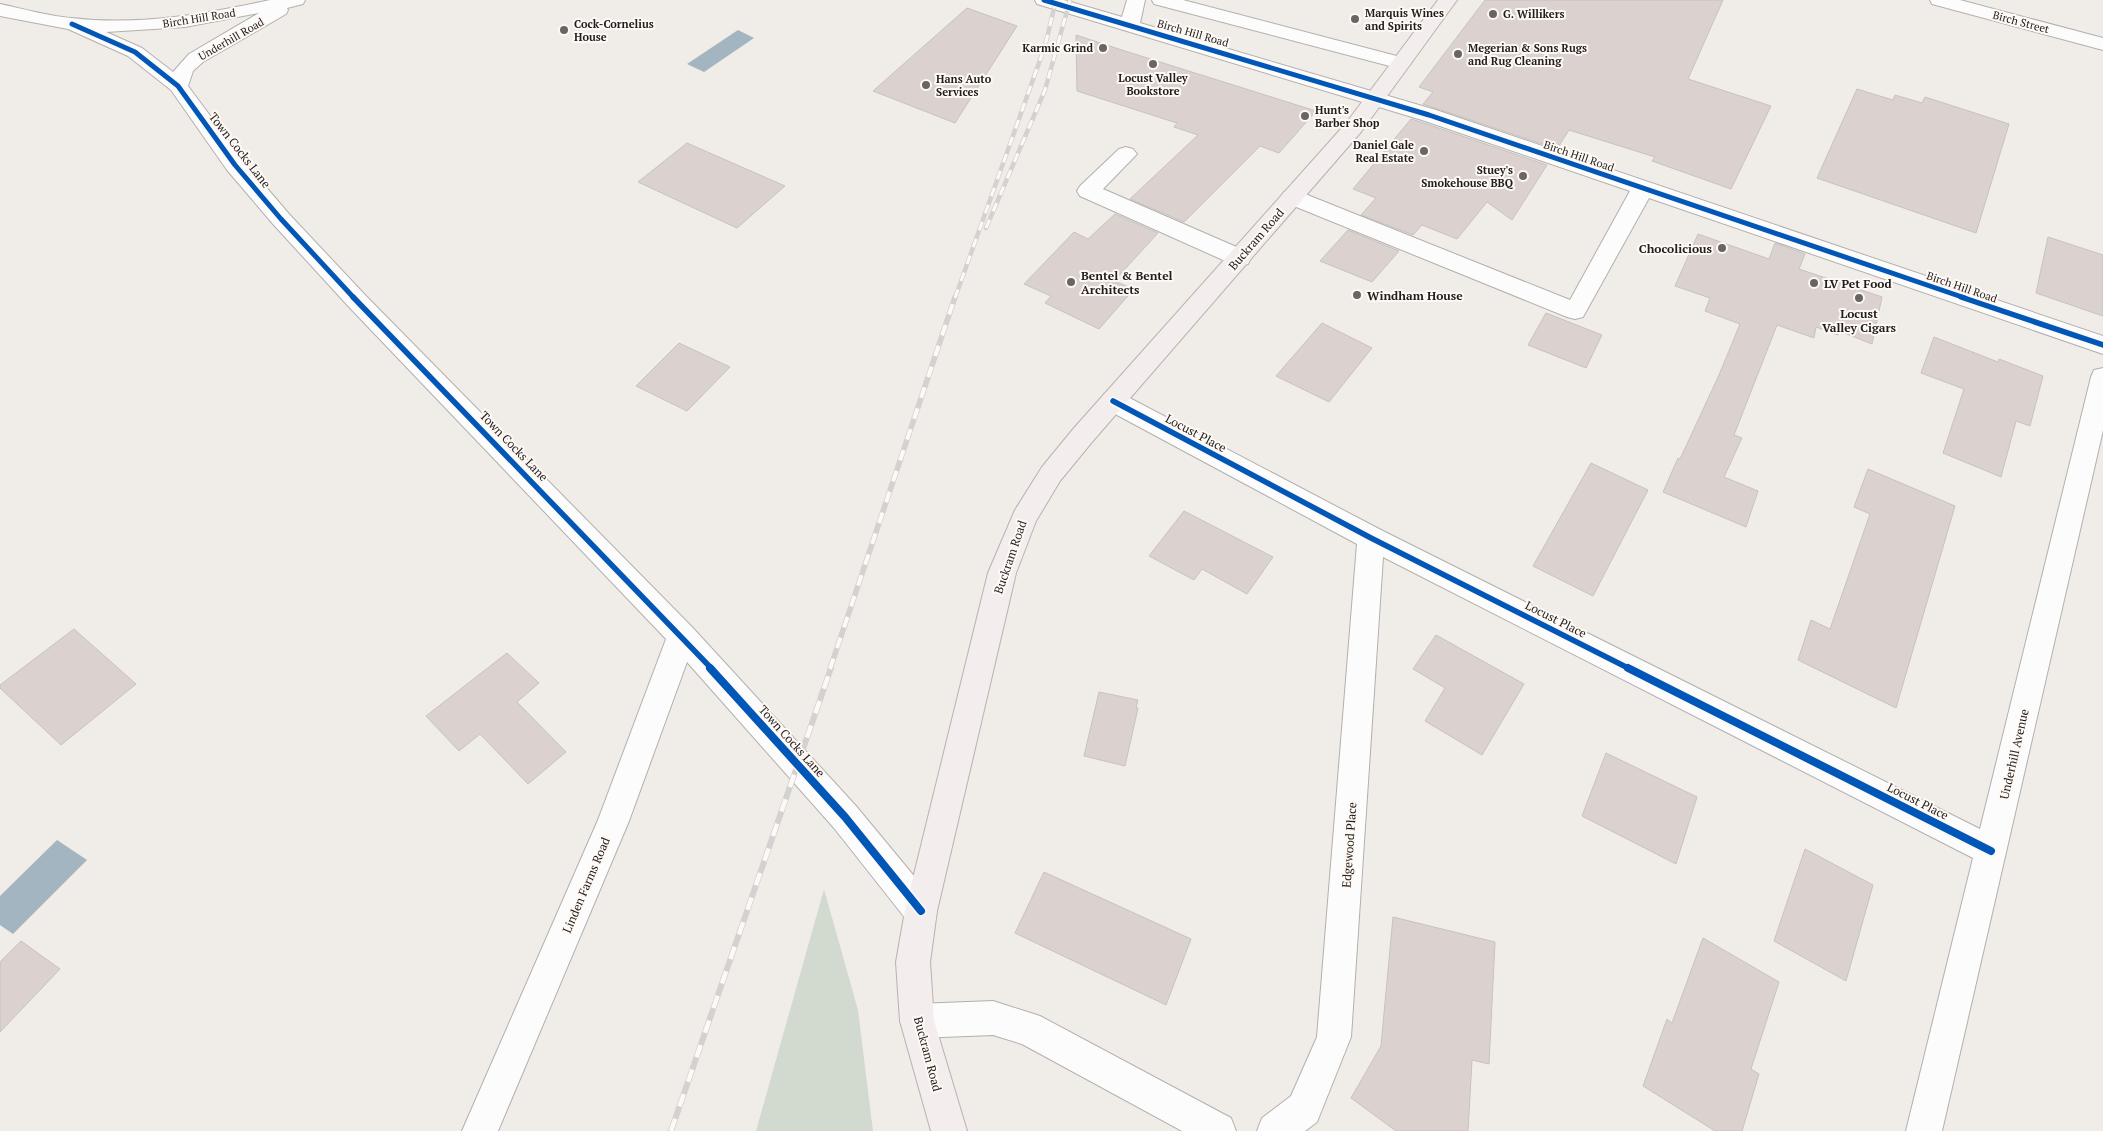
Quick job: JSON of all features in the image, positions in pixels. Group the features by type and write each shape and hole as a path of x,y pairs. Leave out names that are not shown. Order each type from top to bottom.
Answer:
{"main road":[{"name":"Buckram Road","path":"949,1131 917,1021 913,962 921,911 1002,572 1024,518 1050,474 1354,127 1448,0"}],"street":[{"name":"Birch Hill Road","path":"72,24 112,26 180,23 295,0"},
{"name":"Underhill Road","path":"178,86 180,75 196,58 258,24 295,0"},
{"name":"Birch Hill Road","path":"1044,0 1376,98 2103,345"},
{"path":"1130,26 1136,0"},
{"name":"Birch Hill Road","path":"1161,0 1401,63"},
{"name":"Birch Street","path":"1939,0 2103,44"},
{"path":"0,10 72,24"},
{"name":"Town Cocks Lane","path":"72,24 134,52 178,86 235,165 281,219 682,636 846,817 921,911"},
{"path":"1126,154 1088,191 1240,258"},
{"path":"1292,198 1575,311 1643,188"},
{"name":"Underhill Avenue","path":"1924,1131 2103,377"},
{"name":"Locust Place","path":"1113,401 1371,538 1991,851"},
{"name":"Edgewood Place","path":"1274,1131 1304,1109 1334,1037 1371,538"},
{"name":"Linden Farms Road","path":"480,1131 613,821 682,636"},
{"path":"917,1021 993,1018 1028,1028 1218,1131"}],"shaded area":[{"path":"824,889 858,1010 873,1131 756,1131"}],"water":[{"path":"738,30 754,38 704,72 687,64"},
{"path":"57,840 87,860 13,934 0,925 0,896"}],"building":[{"path":"1485,0 1723,0 1688,79 1771,106 1731,189 1652,161 1655,157 1569,130 1557,149 1423,104 1433,92 1419,87"},
{"path":"967,8 1017,26 955,123 873,91"},
{"path":"1076,35 1316,111 1279,153 1260,146 1184,222 1130,199 1198,135 1174,127 1177,123 1077,91"},
{"path":"1857,89 1893,100 1895,95 1922,103 1925,97 2009,124 1976,233 1817,178"},
{"path":"1411,119 1547,165 1512,220 1487,202 1457,239 1422,225 1413,235 1361,215 1376,198 1353,189"},
{"path":"687,143 785,186 737,228 638,182"},
{"name":"Bentel & Bentel Architects","path":"1115,214 1158,233 1114,281 1134,289 1099,329 1045,303 1051,296 1024,284 1074,232 1088,239"},
{"path":"1348,230 1399,251 1372,282 1320,261"},
{"path":"1698,234 1769,259 1775,243 1805,254 1799,269 1882,297 1872,344 1839,331 1838,335 1816,327 1814,338 1777,325 1734,435 1742,438 1724,477 1758,491 1746,527 1663,492 1719,375 1740,324 1705,311 1710,298 1675,286"},
{"path":"2048,237 2103,255 2103,316 2036,293"},
{"path":"1546,313 1602,335 1586,368 1528,345"},
{"path":"1322,323 1372,348 1329,402 1276,376"},
{"path":"1934,337 1998,362 1999,359 2043,376 2030,426 2016,421 2001,477 1943,453 1964,389 1921,373"},
{"path":"679,343 730,367 687,411 636,386"},
{"path":"1591,463 1648,490 1593,596 1533,566"},
{"path":"1868,469 1955,506 1896,708 1798,660 1811,620 1830,629 1870,514 1854,507"},
{"path":"1184,511 1273,557 1247,594 1202,569 1194,580 1149,556"},
{"path":"74,629 136,684 61,745 0,688 0,685"},
{"path":"1436,635 1524,684 1482,755 1425,721 1445,688 1413,669"},
{"path":"507,653 539,683 517,702 566,752 528,784 480,734 459,751 426,716"},
{"path":"1099,692 1138,700 1136,708 1138,708 1125,766 1084,756"},
{"path":"1606,753 1697,797 1676,864 1582,816"},
{"path":"1805,849 1873,885 1846,981 1774,941"},
{"path":"1044,872 1191,939 1166,1005 1015,933"},
{"path":"1393,917 1495,942 1489,1064 1472,1060 1468,1131 1396,1131 1351,1098 1381,1046"},
{"path":"1703,938 1779,982 1751,1069 1759,1074 1742,1131 1715,1131 1643,1086 1667,1019 1672,1023"},
{"path":"21,941 60,969 0,1032 0,962"}],"railway":[{"path":"955,298 1045,46 1056,0"},
{"path":"986,228 1045,90 1070,0"},
{"path":"830,669 955,297"},
{"path":"671,1131 831,668"}],"cycle path":[{"path":"1044,0 1429,115 2103,345"},
{"path":"72,24 135,52 178,86 235,165 281,219 358,302 682,636 845,817 921,911"},
{"path":"1113,401 1371,538 1991,851"}],"place":[{"name":"G. Willikers","path":"1493,14"},
{"name":"Marquis Wines and Spirits","path":"1355,19"},
{"name":"Cock-Cornelius House","path":"564,30"},
{"name":"Karmic Grind","path":"1103,48"},
{"name":"Megerian & Sons Rugs and Rug Cleaning","path":"1458,54"},
{"name":"Locust Valley Bookstore","path":"1153,64"},
{"name":"Hans Auto Services","path":"926,85"},
{"name":"Hunt's Barber Shop","path":"1305,116"},
{"name":"Daniel Gale Real Estate","path":"1424,151"},
{"name":"Stuey's Smokehouse BBQ","path":"1523,176"},
{"name":"Chocolicious","path":"1722,248"},
{"name":"Bentel & Bentel Architects","path":"1071,282"},
{"name":"LV Pet Food","path":"1814,283"},
{"name":"Windham House","path":"1357,295"},
{"name":"Locust Valley Cigars","path":"1859,298"}]}
